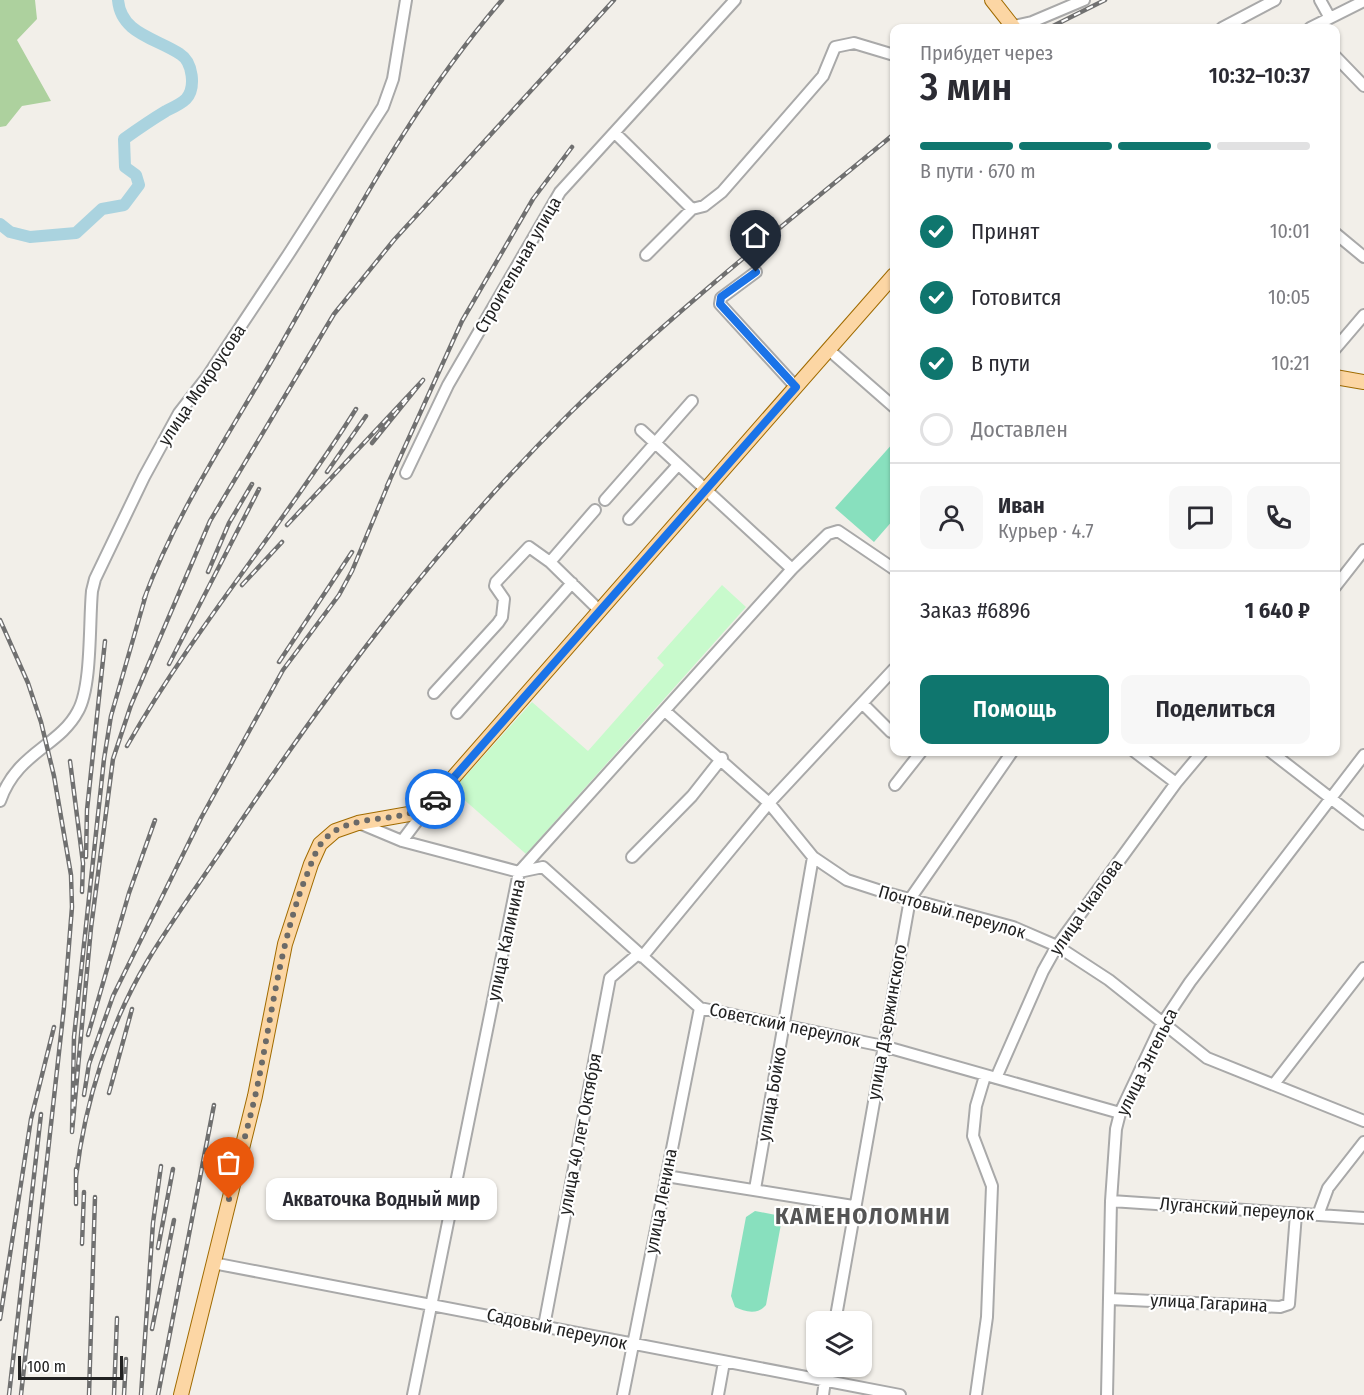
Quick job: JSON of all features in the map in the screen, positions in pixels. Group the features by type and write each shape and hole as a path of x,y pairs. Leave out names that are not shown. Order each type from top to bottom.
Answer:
{"main road":[{"path":"992,0 1009,24"},
{"path":"181,1395 255,1096 285,944 297,900 320,844 335,831 358,823 409,814 430,804 890,280"},
{"path":"1340,378 1364,382"}],"street":[{"name":"улица Мокроусова","path":"0,801 5,787 27,758 68,725 78,713 86,683 89,620 95,579 144,477 179,413 207,377 282,265 383,107 393,79 406,0"},
{"name":"Строительная улица","path":"406,473 448,385 560,192 735,0"},
{"path":"1024,24 1084,0"},
{"path":"1230,24 1275,0"},
{"path":"1320,0 1330,18"},
{"path":"1318,24 1364,1"},
{"path":"646,255 692,209 704,206 722,192 823,76 835,47 854,43 890,55"},
{"path":"1340,61 1364,86"},
{"path":"615,133 692,209"},
{"path":"1340,237 1364,257"},
{"path":"756,272 721,297 720,304 796,387"},
{"path":"1340,342 1364,315"},
{"path":"829,350 890,403"},
{"path":"605,500 692,401"},
{"path":"642,430 792,569"},
{"path":"629,519 678,465"},
{"path":"550,562 595,510"},
{"name":"улица Калинина","path":"413,1395 519,872 792,569 828,534 838,531 890,566"},
{"path":"434,693 502,617 504,599 495,586 496,582 529,547 550,562 600,611"},
{"path":"1340,581 1364,550"},
{"path":"457,713 572,583"},
{"name":"улица 40 лет Октября","path":"544,1326 610,978 640,956 769,803 890,673"},
{"path":"862,704 890,731"},
{"name":"Почтовый переулок","path":"665,711 722,758 769,803 813,856 847,880 1013,927 1057,946 1109,980 1207,1058 1364,1121"},
{"name":"улица Энгельса","path":"1107,1395 1111,1201 1116,1129 1120,1113 1162,1024 1190,982 1364,755"},
{"path":"895,785 918,756"},
{"name":"улица Дзержинского","path":"837,1311 910,899 1009,756"},
{"path":"1141,756 1176,783"},
{"name":"улица Чкалова","path":"976,1395 987,1317 992,1186 974,1136 976,1106 1057,946 1176,783 1199,756"},
{"path":"1276,756 1364,824"},
{"path":"632,857 692,796 722,758"},
{"path":"402,841 430,804"},
{"name":"Советский переулок","path":"358,823 402,841 519,872 543,867 700,1008 883,1046 1120,1113"},
{"name":"улица Бойко","path":"755,1189 813,856"},
{"path":"1274,1083 1364,968"},
{"name":"улица Ленина","path":"623,1395 700,1008"},
{"path":"1318,1215 1328,1188 1364,1142"},
{"path":"666,1176 854,1206"},
{"name":"Луганский переулок","path":"1111,1201 1364,1218"},
{"name":"улица Гагарина","path":"1110,1299 1280,1307 1289,1304 1296,1214"},
{"name":"Садовый переулок","path":"213,1263 900,1395"},
{"path":"718,1395 724,1362"},
{"path":"823,1395 825,1377"}],"green space":[{"path":"0,0 35,0 37,19 17,40 51,101 22,106 6,126 0,127"},
{"path":"890,446 890,524 874,542 835,508"},
{"path":"722,585 746,607 526,854 453,790 532,702 588,751 664,665 657,658"},
{"path":"755,1211 776,1215 781,1224 766,1305 751,1312 735,1307 731,1296 746,1217"}],"waterway":[{"path":"0,224 10,232 30,237 76,233 102,209 124,205 139,185 136,175 125,167 124,139 182,103 189,94 192,75 188,63 171,48 133,28 126,21 118,0"}],"railway":[{"path":"144,599 156,568 185,509 376,178 435,86 502,0"},
{"path":"147,591 111,716 104,759 74,1037 72,1132 91,928 113,759 131,705 210,521 334,314 394,240 614,0"},
{"path":"1057,24 1105,0"},
{"path":"76,1177 92,1092 110,1037 134,985 168,928 269,780 308,724 390,616 477,511 570,413 688,305 890,137"},
{"path":"387,486 462,321 533,199 572,147"},
{"path":"287,525 423,380 372,443"},
{"path":"127,746 181,659 356,409"},
{"path":"327,472 366,416"},
{"path":"84,1095 89,1064 113,996 201,818 283,670 339,595 352,571 390,480"},
{"path":"208,572 229,523 252,484"},
{"path":"169,664 259,489"},
{"path":"242,585 282,542"},
{"path":"279,662 352,552"},
{"path":"0,620 28,683 41,722 54,776 71,875 72,907 64,1007 21,1395"},
{"path":"86,857 87,810 105,641"},
{"path":"70,761 83,863 82,892"},
{"path":"88,1035 129,893 155,820"},
{"path":"109,1093 132,1009"},
{"path":"0,1319 31,1119 54,1027"},
{"path":"158,1395 214,1105"},
{"path":"9,1395 41,1114"},
{"path":"141,1395 153,1223 161,1166"},
{"path":"76,1169 76,1204"},
{"path":"158,1248 173,1169"},
{"path":"82,1244 84,1192"},
{"path":"89,1395 95,1197"},
{"path":"152,1329 174,1220"},
{"path":"114,1395 117,1318"},
{"path":"124,1395 126,1359"}],"way so far":[{"path":"229,1199 255,1096 285,944 297,900 320,844 327,836 345,827 409,814 430,804 435,799"}],"place":[{"name":"Акваточка Водный мир","path":"229,1199"}],"district":[{"name":"КАМЕНОЛОМНИ","path":"863,1216"}],"route":[{"path":"435,799 796,387 765,350 720,304 721,297 756,272"}]}
